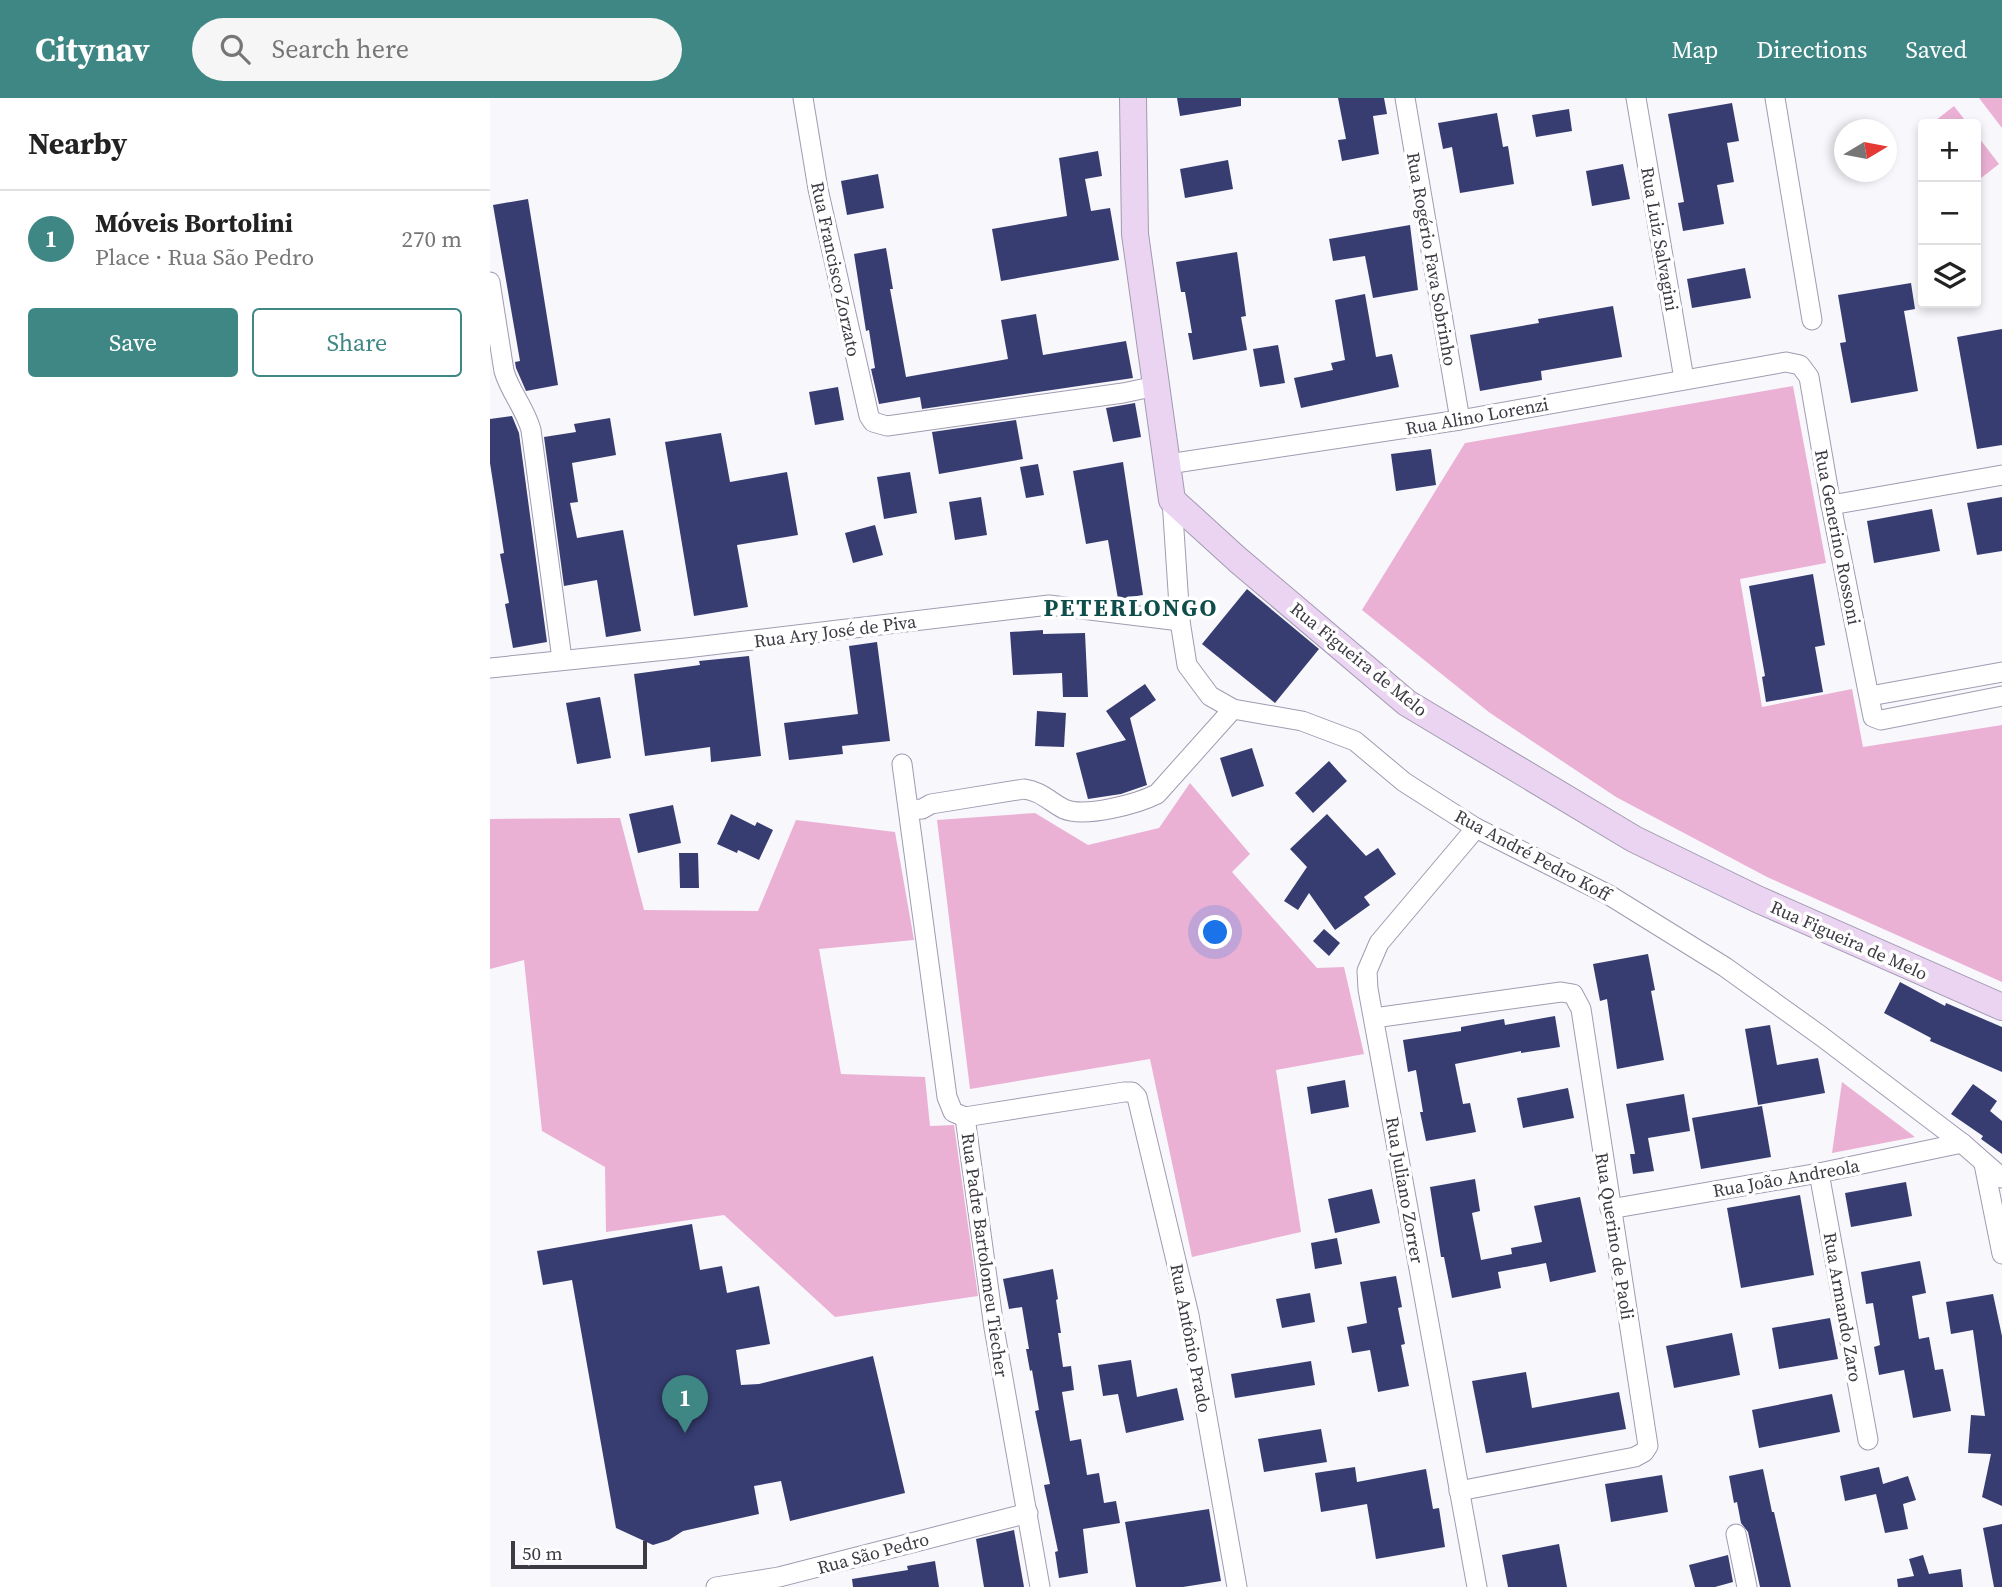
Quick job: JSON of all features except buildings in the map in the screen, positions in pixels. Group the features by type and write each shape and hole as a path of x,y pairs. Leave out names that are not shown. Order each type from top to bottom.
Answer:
{"main road":[{"path":"1133,98 1135,234 1172,500"},
{"name":"Rua Figueira de Melo","path":"1172,500 1407,704 1658,851 1757,899 2002,1007"}],"street":[{"name":"Rua Francisco Zorzato","path":"803,98 818,189 869,416 873,422 887,426 1156,386"},
{"name":"Rua Rogério Fava Sobrinho","path":"1405,98 1460,419"},
{"name":"Rua Luiz Salvagini","path":"1636,98 1684,379"},
{"path":"1775,98 1812,320"},
{"path":"490,282 504,371 508,384 527,415 531,430 562,659"},
{"name":"Rua Alino Lorenzi","path":"1168,464 1460,419 1786,362"},
{"name":"Rua Generino Rossoni","path":"1786,362 1800,365 1809,377 1873,717 1881,720 2002,696"},
{"path":"1831,505 2002,475"},
{"name":"Rua André Pedro Koff","path":"1172,500 1180,621 1187,665 1210,696 1234,709 1302,721 1355,741 1404,782 1476,828 1609,895 1725,968 1821,1036 1962,1143 2002,1178"},
{"name":"Rua Ary José de Piva","path":"490,668 1049,605 1180,621"},
{"path":"1870,696 2002,672"},
{"path":"909,810 1024,789 1039,793 1072,811 1140,803 1157,794 1234,709"},
{"name":"Rua Padre Bartolomeu Tiecher","path":"902,764 947,1097 953,1112 965,1117 993,1328 1040,1587"},
{"name":"Rua Juliano Zorrer","path":"1476,828 1374,950 1367,971 1368,989 1477,1587"},
{"name":"Rua Querino de Paoli","path":"1374,1018 1561,992 1573,994 1581,1009 1648,1446 1635,1457 1460,1491"},
{"name":"Rua Antônio Prado","path":"965,1117 1124,1092 1137,1097 1189,1315 1237,1587"},
{"name":"Rua João Andreola","path":"1610,1209 1819,1173 1962,1143"},
{"path":"1984,1164 2002,1254"},
{"name":"Rua Armando Zaro","path":"1819,1173 1868,1440"},
{"name":"Rua São Pedro","path":"716,1587 779,1577 1028,1513"},
{"path":"1736,1534 1747,1587"}],"shaded area":[{"path":"1979,98 2002,98 2002,128"},
{"path":"1954,106 1964,119 1937,119"},
{"path":"1981,141 1999,164 1981,178"},
{"path":"1793,386 1826,563 1740,579 1762,707 1852,689 1863,747 2002,725 2002,982 1767,877 1616,797 1490,713 1362,610 1465,443"},
{"path":"1190,783 1250,854 1232,872 1317,968 1344,967 1364,1054 1276,1070 1301,1232 1192,1257 1150,1059 970,1089 937,820 1035,813 1088,845 1159,828"},
{"path":"620,818 644,910 758,911 796,820 895,832 914,940 819,949 841,1074 925,1077 930,1126 954,1125 978,1296 835,1317 724,1215 606,1232 605,1167 542,1131 524,960 490,969 490,819"},
{"path":"1842,1082 1915,1137 1832,1153"}],"place":[{"name":"Móveis Bortolini","path":"685,1433"}],"district":[{"name":"PETERLONGO","path":"1131,607"}]}
